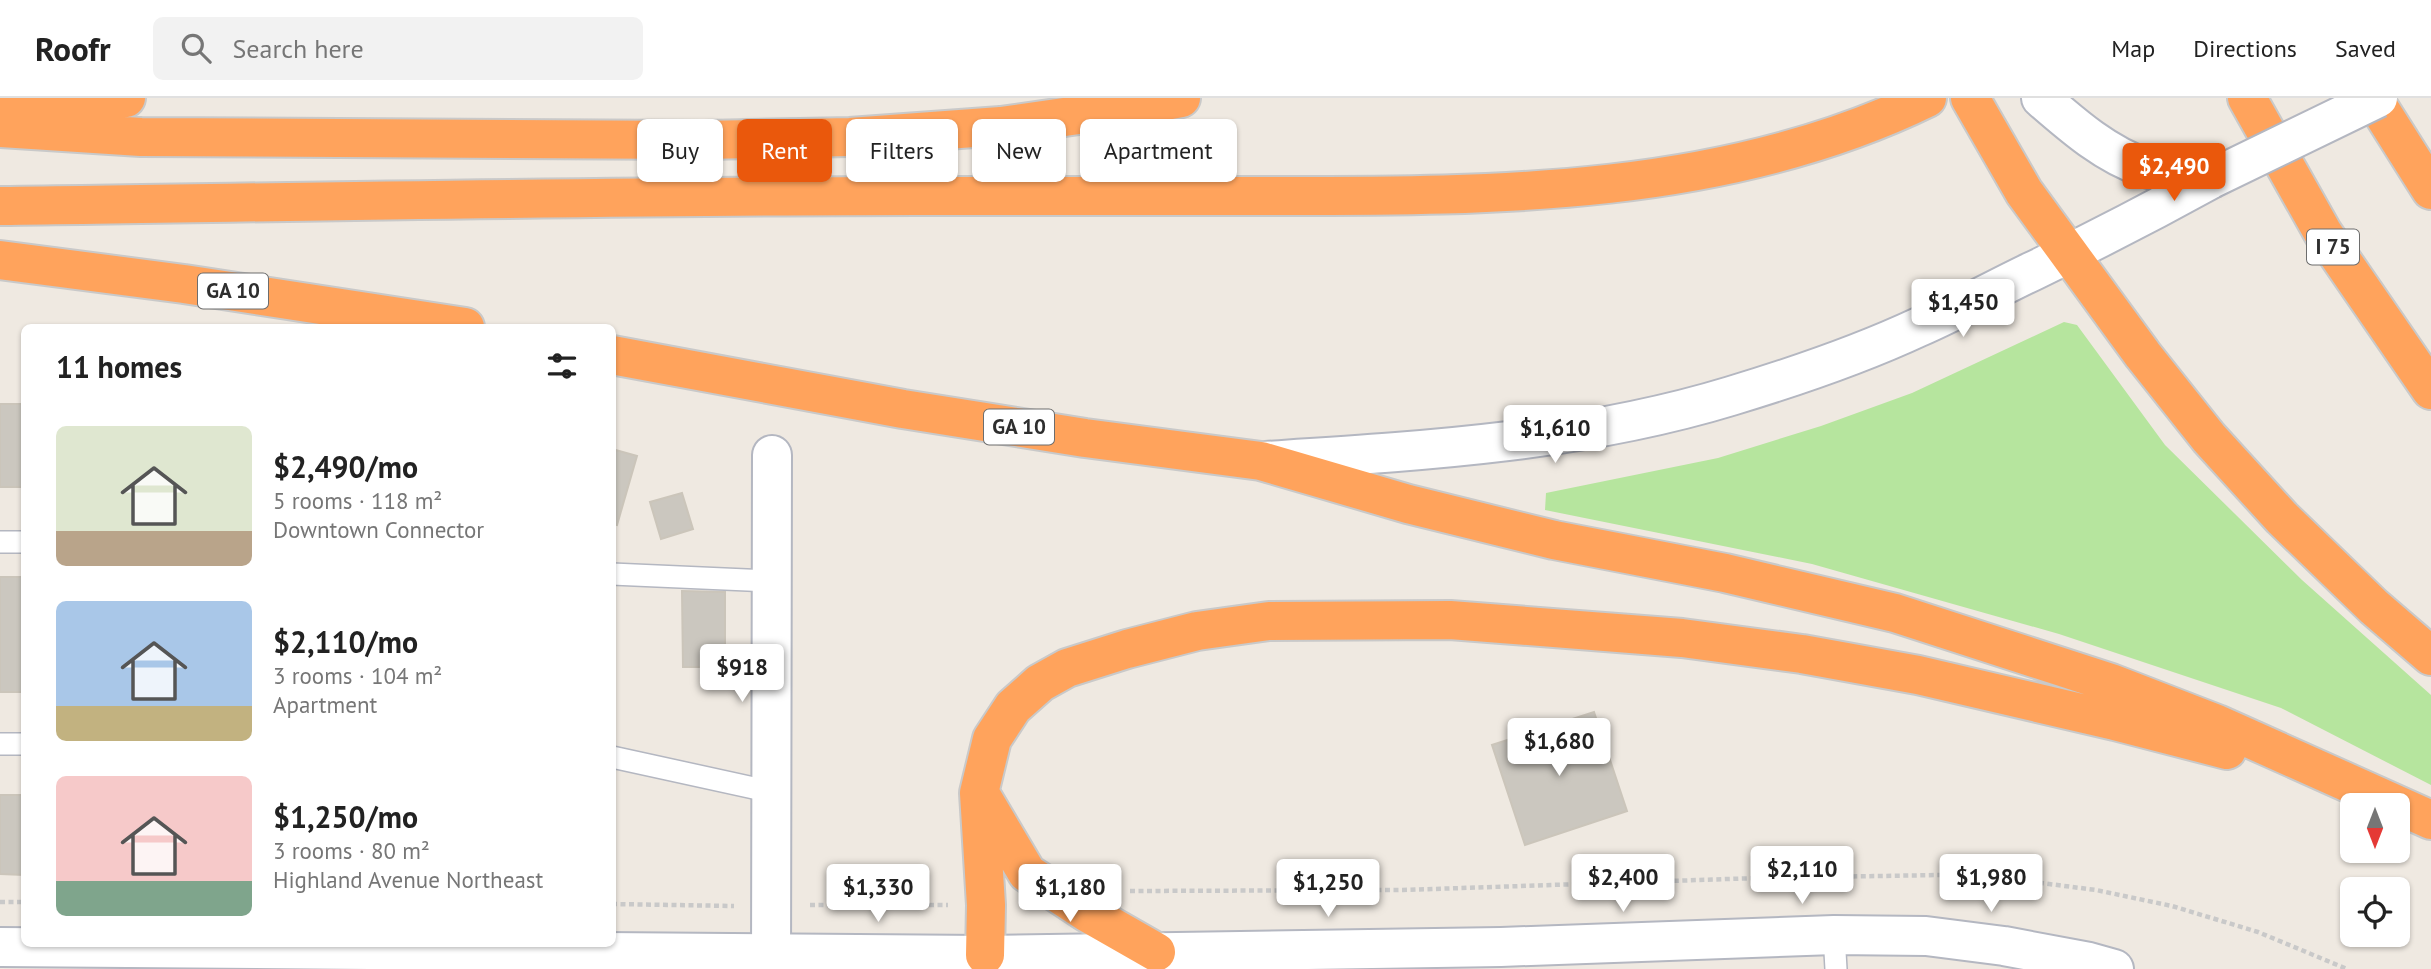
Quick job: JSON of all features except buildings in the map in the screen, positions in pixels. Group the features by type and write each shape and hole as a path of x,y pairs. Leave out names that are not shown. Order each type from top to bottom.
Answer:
{"highway":[{"path":"0,108 126,98"},
{"path":"0,128 155,138 837,138 1001,126 1181,98"},
{"path":"0,206 710,196 1450,196 1577,188 1757,159 1892,116 1927,98"},
{"path":"1970,98 2024,192 2143,355 2209,438 2282,518 2374,607 2431,656"},
{"name":"I 75","path":"2247,98 2323,233 2431,390"},
{"path":"2376,98 2431,191"},
{"name":"GA 10","path":"0,260 184,284 445,324"},
{"name":"GA 10","path":"616,356 903,409 1085,438 1261,461"},
{"path":"1261,461 1408,504 1554,540 1725,573 1895,613 2111,683 2217,724 2431,820"},
{"path":"985,955 986,905 979,793 992,739 1013,707 1040,683 1067,668 1197,631 1269,621 1450,620 1682,638 1802,654 1918,675 2314,769"},
{"path":"979,793 1027,873 1086,912 1167,952"}],"main road":[{"path":"2041,98 2071,124 2111,152 2146,169 2211,179"},
{"path":"1261,461 1436,450 1514,441 1607,425 1707,402 1829,364 1918,328 2376,98"},
{"path":"771,961 772,455"},
{"path":"0,947 771,961 1167,952 1556,958 1748,938 1835,952 1926,936 2004,946 2114,969"},
{"path":"1721,969 1748,938"},
{"path":"1167,952 1268,969"}],"lane":[{"path":"0,542 21,542"},
{"path":"616,574 772,581"},
{"path":"0,744 21,744"},
{"path":"616,758 772,792"}],"path":[{"path":"1124,890 1403,890 1758,878 1941,875 1983,877 2096,890 2172,906 2258,932 2347,969"},
{"path":"0,902 21,902"},
{"path":"616,905 741,906"},
{"path":"808,905 958,905"}],"green space":[{"path":"2064,322 2077,325 2165,445 2302,580 2431,695 2431,785 2281,708 2059,634 1812,564 1545,510 1546,493 1718,458 1821,426 1912,393"}]}
